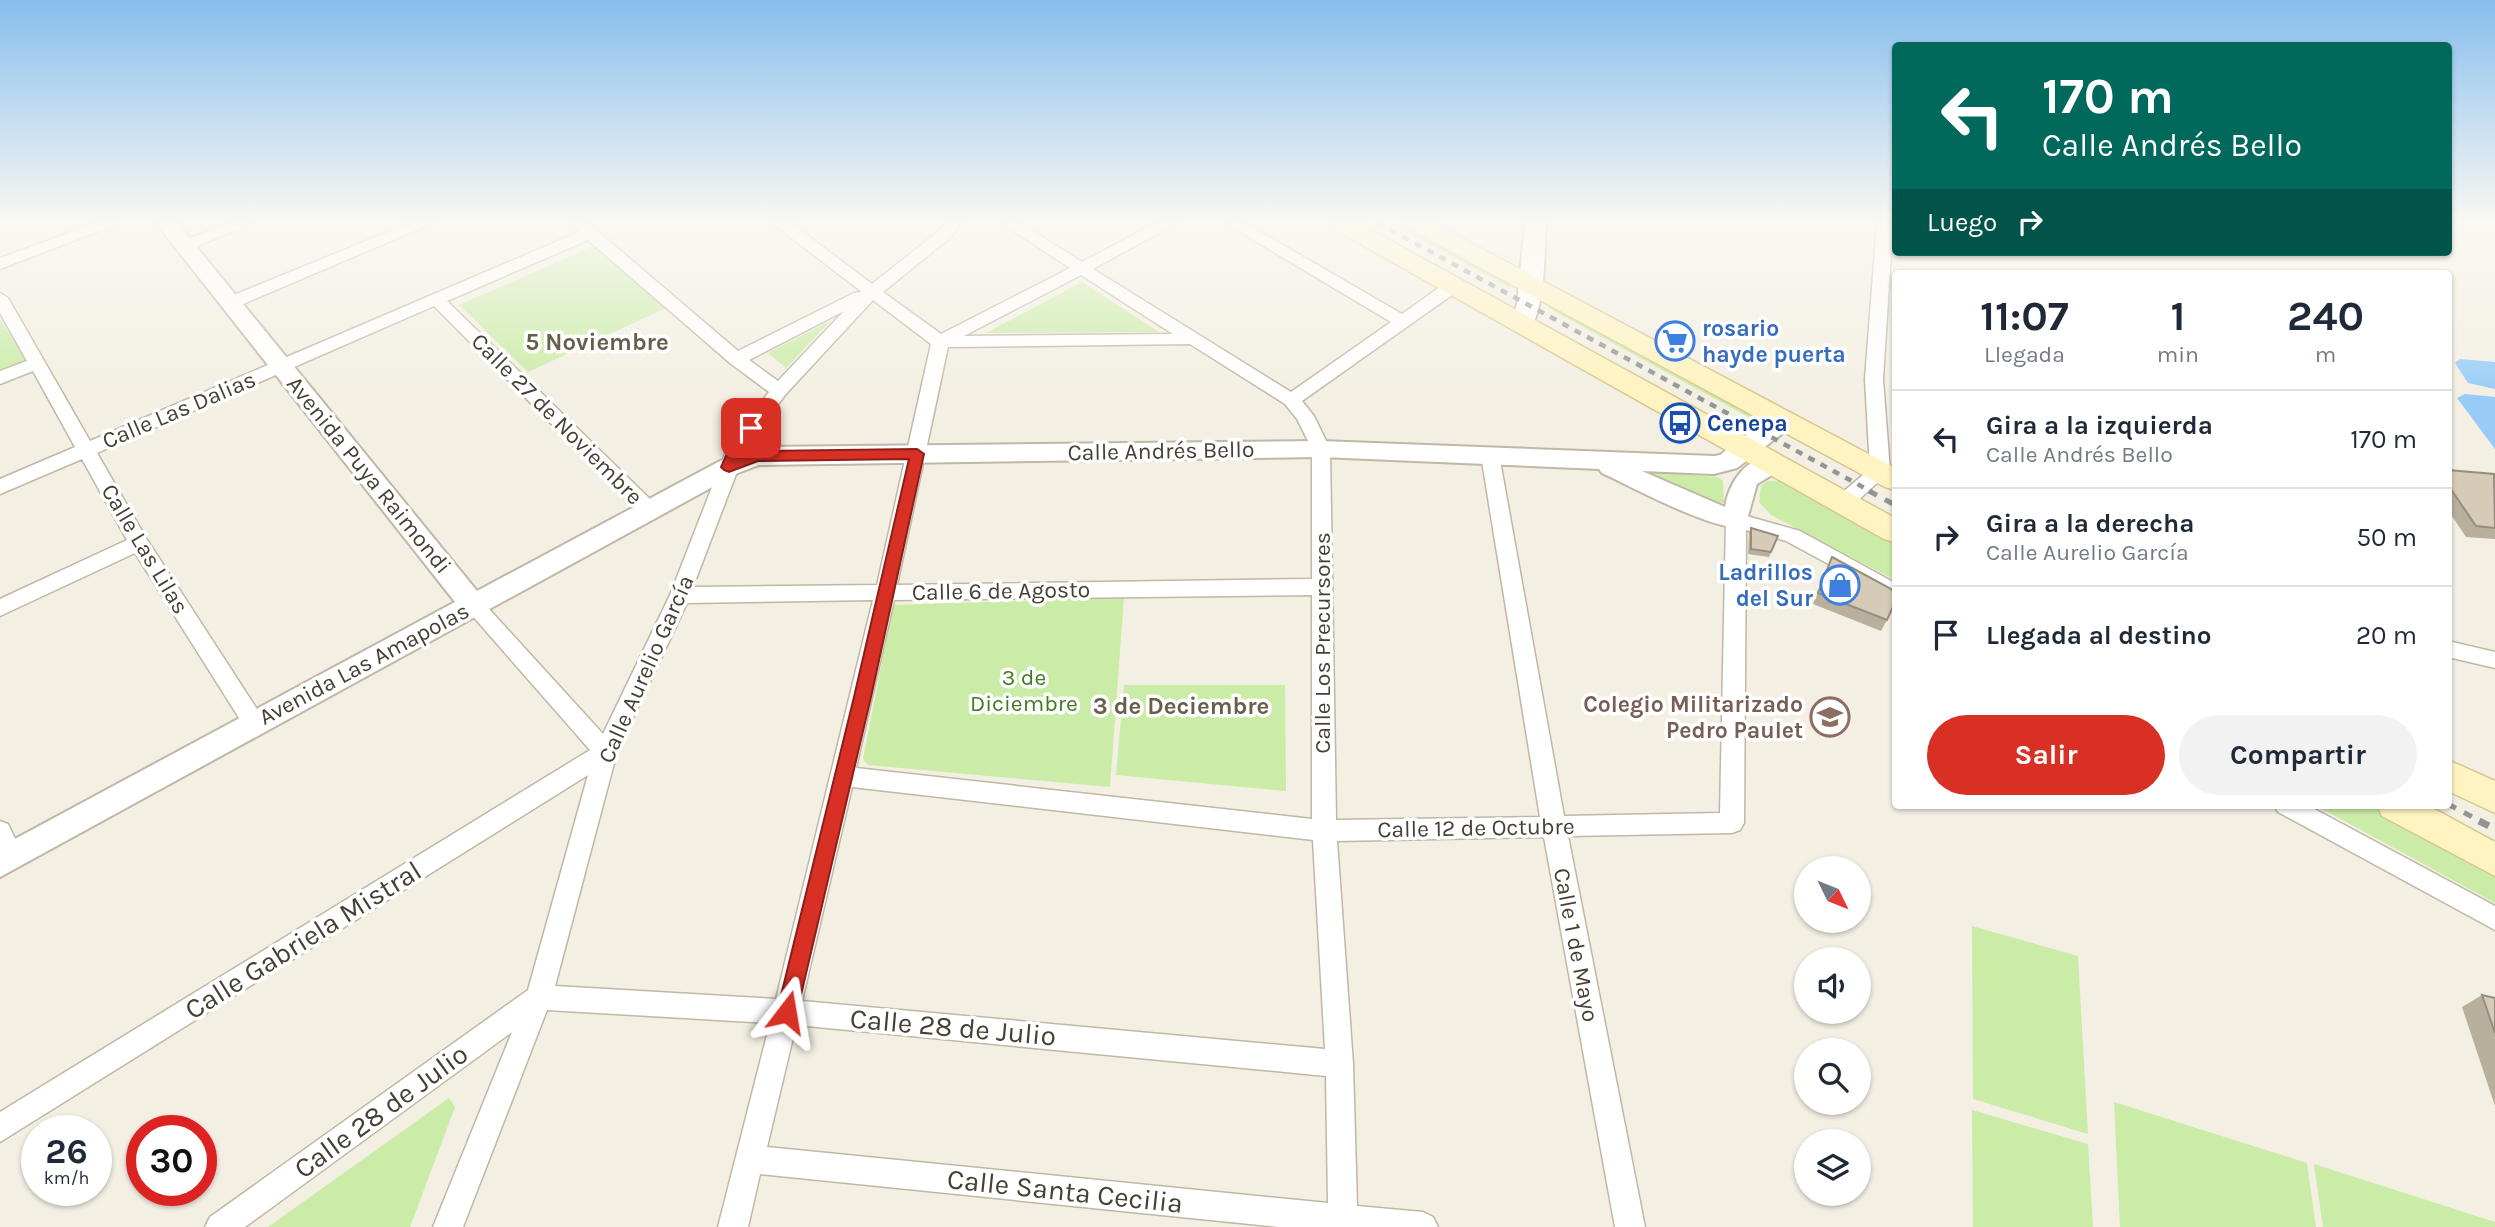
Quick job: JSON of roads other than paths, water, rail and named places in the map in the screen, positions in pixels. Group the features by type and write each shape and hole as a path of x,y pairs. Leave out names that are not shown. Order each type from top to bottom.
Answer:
{"main road":[{"path":"1443,280 1892,529"},
{"path":"1521,280 1887,476"},
{"path":"2452,776 2495,798"},
{"path":"2402,809 2495,860"}],"street":[{"name":"Avenida Puya Raimondi","path":"212,280 473,605 606,752"},
{"path":"230,303 285,280"},
{"name":"Calle Las Dalias","path":"0,487 475,280"},
{"path":"645,280 736,359 779,391"},
{"path":"856,280 940,342 1193,339"},
{"name":"Calle Aurelio García","path":"447,1227 539,997 606,752 680,595 737,446 779,391 872,292 887,280"},
{"path":"940,342 1062,280"},
{"name":"Calle Los Precursores","path":"1099,280 1291,400 1305,416 1321,449 1324,831 1339,1063 1343,1223"},
{"path":"1333,280 1404,321"},
{"path":"1522,324 1530,280"},
{"path":"1291,400 1453,286"},
{"path":"1844,502 1887,476 1874,379 1887,291"},
{"path":"736,359 872,292"},
{"name":"Calle Las Lilas","path":"0,298 139,543 254,723"},
{"name":"Calle 27 de Noviembre","path":"436,299 649,510"},
{"path":"733,1227 844,776 887,592 940,342"},
{"path":"0,378 37,363"},
{"path":"1874,379 1892,382"},
{"name":"Calle Andrés Bello","path":"729,467 756,456 1321,449 1714,465 1728,462 1783,421"},
{"name":"Calle 1 de Mayo","path":"1490,455 1554,827 1630,1227"},
{"name":"Calle Andrés Bello","path":"1595,460 1706,510 1736,520"},
{"name":"Calle 12 de Octubre","path":"844,776 1324,831 1732,823 1736,520 1747,476 1755,469 1775,465"},
{"name":"Avenida Las Amapolas","path":"4,850 254,723 729,467"},
{"path":"1736,520 1793,536 1892,590"},
{"path":"0,608 139,543"},
{"name":"Calle 6 de Agosto","path":"680,595 1322,587"},
{"path":"2452,650 2495,660"},
{"name":"Calle Gabriela Mistral","path":"0,1128 606,752"},
{"path":"2293,809 2495,919"},
{"name":"Calle 28 de Julio","path":"220,1227 539,997 787,1012 1339,1063"},
{"name":"Calle Santa Cecilia","path":"750,1158 1283,1220 1423,1227"}],"water":[{"path":"2460,359 2495,362 2495,389 2468,383 2455,363"},
{"path":"2465,394 2495,397 2495,449 2457,398"}],"railway":[{"path":"1483,280 1872,492"},
{"path":"1869,491 1892,503"},
{"path":"2452,806 2482,822"},
{"path":"2479,821 2495,829"}],"place":[{"name":"rosario hayde puerta","path":"1675,341"},
{"name":"Cenepa","path":"1680,423"},
{"name":"Ladrillos del Sur","path":"1840,585"},
{"name":"Colegio Militarizado Pedro Paulet","path":"1830,717"}],"district":[{"name":"5 Noviembre","path":"597,342"},
{"name":"3 de Deciembre","path":"1181,706"}],"park label":[{"name":"3 de Diciembre","path":"1024,690"}]}
